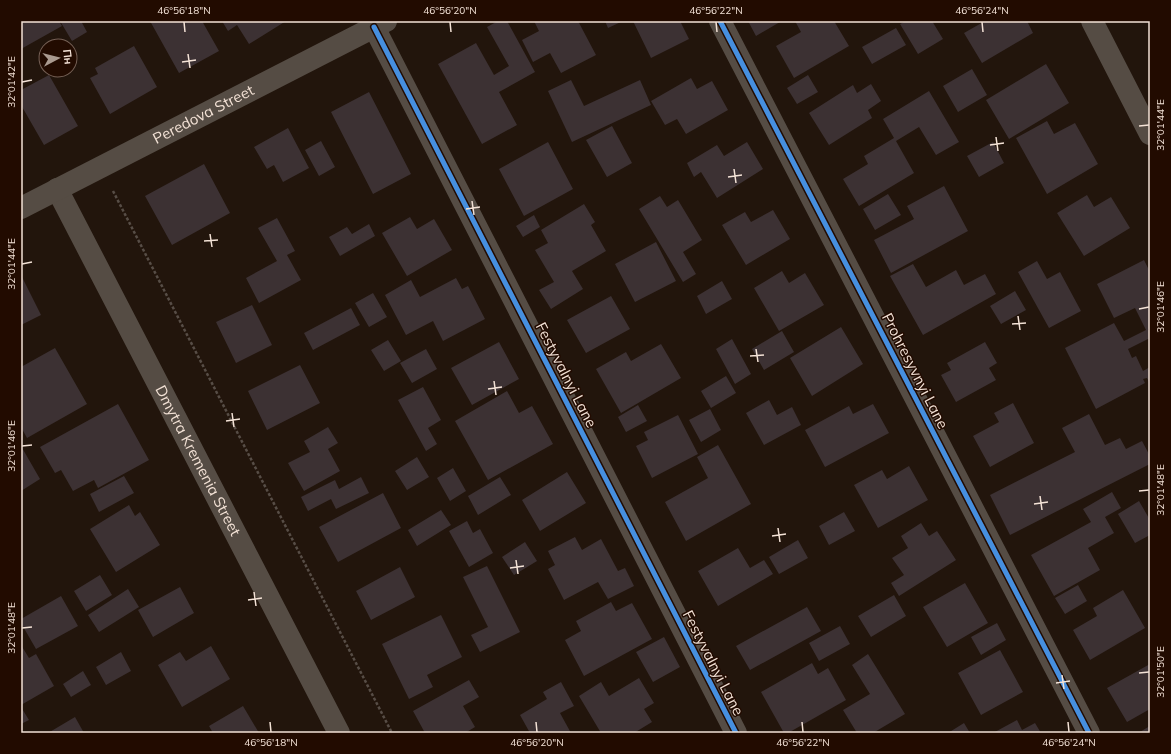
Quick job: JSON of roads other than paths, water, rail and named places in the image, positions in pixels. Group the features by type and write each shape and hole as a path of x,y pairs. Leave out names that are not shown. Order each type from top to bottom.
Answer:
{"street":[{"name":"Prohresyvnyi Lane","path":"720,21 1088,733"},
{"path":"1092,21 1150,134"},
{"name":"Peredova Street","path":"21,208 380,24"},
{"name":"Festyvalnyi Lane","path":"380,24 736,733"},
{"name":"Dmytra Kremenia Street","path":"57,189 339,733"}]}
